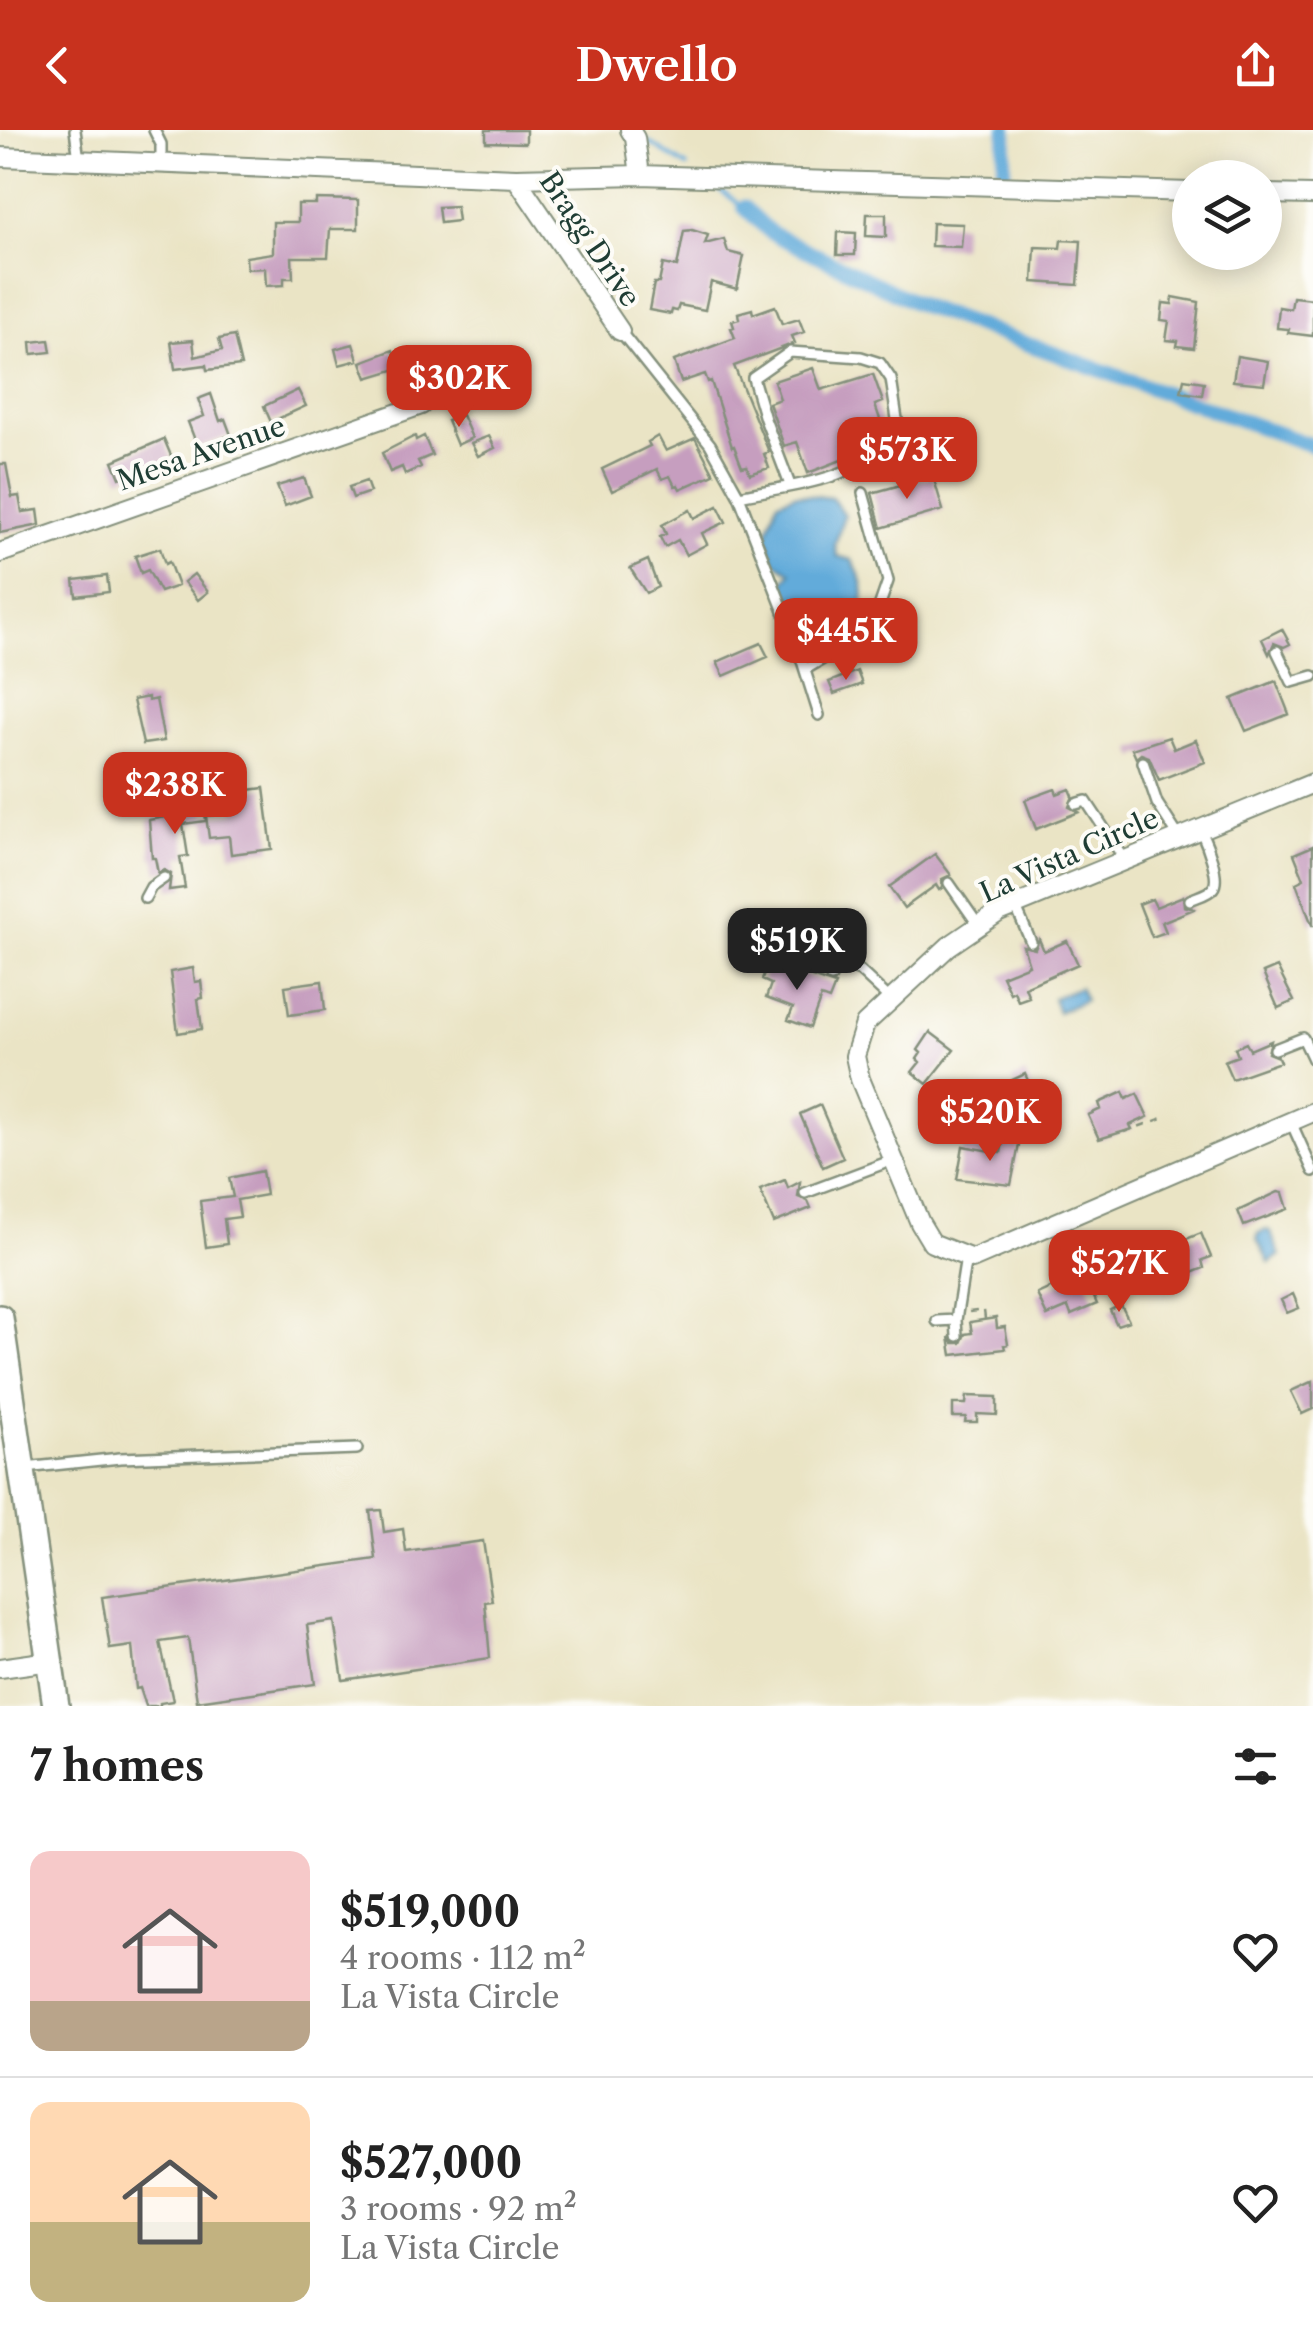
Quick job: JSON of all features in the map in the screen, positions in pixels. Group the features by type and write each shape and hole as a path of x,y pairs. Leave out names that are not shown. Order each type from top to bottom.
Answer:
{"main road":[{"path":"0,1318 56,1706"}],"street":[{"path":"630,130 635,138 640,176"},
{"path":"0,157 516,178 640,176 1172,191"},
{"name":"Bragg Drive","path":"516,178 620,331"},
{"path":"1282,194 1313,195"},
{"name":"Mesa Avenue","path":"0,553 421,405"},
{"name":"La Vista Circle","path":"966,1257 932,1242 893,1160 860,1079 855,1056 866,1024 949,946 1015,906 1313,783"},
{"path":"966,1257 972,1260 1016,1243 1313,1112"},
{"path":"0,1668 50,1660"}],"lane":[{"path":"76,130 79,160"},
{"path":"154,130 160,144 160,164"},
{"path":"620,331 710,444 739,496 806,669 819,715"},
{"path":"739,496 846,471 880,448 898,420 892,379 880,363 861,357 790,352 754,378 764,419 790,484"},
{"path":"806,669 860,637 879,606 888,581 863,494"},
{"path":"1277,652 1292,682"},
{"path":"1278,688 1313,676"},
{"path":"1143,762 1157,803 1179,837"},
{"path":"1076,804 1086,801 1125,860"},
{"path":"1190,900 1212,890 1216,883 1209,848 1200,828"},
{"path":"145,898 164,878"},
{"path":"948,883 979,926"},
{"path":"1015,906 1031,942"},
{"path":"831,977 836,960 860,971 891,1000"},
{"path":"1274,1049 1303,1038 1313,1059"},
{"path":"1291,1122 1313,1171"},
{"path":"805,1193 893,1160"},
{"path":"957,1336 966,1257"},
{"path":"937,1321 957,1317"},
{"path":"22,1468 120,1458 357,1449"}],"path":[{"path":"1124,1132 1168,1116"},
{"path":"957,1317 984,1310 985,1320"}],"water":[{"path":"795,494 832,498 844,515 835,545 837,556 852,560 863,586 858,612 814,632 803,623 792,604 783,583 791,572 774,561 766,536 777,502"},
{"path":"1079,987 1085,1000 1058,1012 1053,998"},
{"path":"1270,1231 1280,1255 1269,1263 1257,1239"}],"building":[{"path":"486,130 526,130 526,143 486,142"},
{"path":"316,199 358,200 358,229 330,229 328,257 292,257 293,278 284,278 284,285 266,286 265,268 247,269 246,257 273,253 273,222 298,222 298,204 316,204"},
{"path":"456,206 458,221 440,223 438,207"},
{"path":"867,214 886,214 886,237 866,236"},
{"path":"932,223 963,224 961,247 931,246"},
{"path":"684,231 708,235 705,244 724,239 728,252 744,256 737,289 711,282 705,310 679,305 671,314 649,310 654,283 659,283 663,264 677,267"},
{"path":"838,232 856,233 855,255 837,255"},
{"path":"1061,240 1081,241 1078,285 1033,282 1035,247 1060,248"},
{"path":"1173,297 1199,302 1194,348 1166,340 1169,321 1161,320 1163,303 1172,304"},
{"path":"1293,297 1313,299 1313,336 1277,328 1279,307 1291,309"},
{"path":"775,306 782,324 799,319 804,332 792,336 795,343 734,366 769,452 764,454 769,468 750,474 732,447 711,381 705,374 681,382 674,361 735,338 731,328 732,321 739,319 738,313 752,309 753,314"},
{"path":"234,336 241,366 175,369 171,342 193,340 195,357 222,350 219,339"},
{"path":"49,340 51,352 32,354 31,342"},
{"path":"353,344 358,360 339,365 335,349"},
{"path":"393,350 400,368 367,378 361,362"},
{"path":"1237,356 1268,361 1264,384 1233,381"},
{"path":"813,368 821,390 873,374 883,402 875,405 882,425 858,434 862,452 808,473 797,442 784,446 769,403 780,399 774,381"},
{"path":"1184,379 1204,382 1202,395 1181,392"},
{"path":"298,390 306,406 271,422 264,406"},
{"path":"211,394 220,421 225,419 231,435 198,448 188,422 204,416 198,399"},
{"path":"462,415 472,438 457,445 447,421"},
{"path":"415,436 416,440 424,436 432,455 418,461 421,467 405,474 402,467 390,472 382,453"},
{"path":"489,436 495,448 478,456 471,443"},
{"path":"658,436 666,451 695,438 714,474 680,489 670,476 662,479 657,469 612,491 602,469 650,446 648,442"},
{"path":"164,439 172,458 120,478 113,461"},
{"path":"0,464 6,464 12,497 19,496 22,512 38,510 40,525 0,533"},
{"path":"933,476 943,510 881,528 872,493"},
{"path":"304,478 311,496 285,506 277,486"},
{"path":"366,481 370,492 353,498 349,487"},
{"path":"718,506 726,522 702,533 707,544 686,555 678,540 665,547 660,537 666,534 662,525 690,510 694,518"},
{"path":"160,548 178,586 160,592 148,570 141,573 135,556"},
{"path":"648,560 658,587 646,593 630,568"},
{"path":"194,574 208,592 198,600 184,582"},
{"path":"107,576 109,592 76,596 74,580"},
{"path":"1282,629 1290,644 1284,647 1274,643 1269,654 1262,639"},
{"path":"761,643 768,657 724,676 717,662"},
{"path":"857,671 862,684 834,694 829,682"},
{"path":"1276,681 1289,714 1246,731 1232,699"},
{"path":"148,697 148,701 156,699 164,741 143,744 133,700"},
{"path":"1169,737 1174,749 1196,740 1205,762 1159,780 1149,757 1141,754 1136,758 1132,749"},
{"path":"264,788 272,849 231,854 229,836 209,838 206,816 236,812 233,792"},
{"path":"202,789 206,821 183,824 188,856 180,857 185,888 169,890 171,874 164,870 158,873 152,858 149,820 181,814 186,811 183,791"},
{"path":"1055,789 1057,794 1070,789 1073,796 1069,807 1079,812 1036,829 1025,800"},
{"path":"1313,846 1312,925 1296,883 1304,879 1294,854"},
{"path":"935,854 951,875 942,879 942,888 939,890 936,885 904,908 889,887"},
{"path":"1183,896 1184,906 1194,909 1162,922 1166,932 1152,937 1139,904 1152,899 1156,907"},
{"path":"1039,939 1044,951 1067,941 1078,964 1025,987 1029,997 1018,1001 1002,976 1029,965 1023,946 1035,949"},
{"path":"777,965 835,985 829,1000 821,997 810,1028 788,1020 793,1008 766,998 771,984 762,980 766,967 775,970"},
{"path":"1277,967 1294,1001 1278,1008 1263,973"},
{"path":"193,968 195,982 201,981 203,998 198,999 202,1029 178,1033 170,972"},
{"path":"322,981 325,1010 289,1015 285,986"},
{"path":"930,1032 954,1050 927,1084 912,1072 920,1062 918,1050"},
{"path":"1271,1041 1268,1053 1280,1062 1232,1079 1224,1061 1238,1056 1235,1048 1246,1043 1250,1050"},
{"path":"1025,1074 1031,1087 1018,1092 1012,1080"},
{"path":"1123,1092 1126,1099 1137,1094 1148,1117 1130,1125 1132,1129 1099,1139 1088,1115 1101,1109 1099,1103"},
{"path":"820,1105 843,1158 823,1167 800,1114"},
{"path":"1004,1137 1020,1140 1011,1185 957,1179 963,1146 1001,1153"},
{"path":"262,1171 266,1195 237,1200 240,1217 224,1219 227,1244 206,1247 200,1201 233,1197 229,1178"},
{"path":"785,1180 788,1188 800,1182 798,1197 808,1201 811,1208 774,1223 760,1190"},
{"path":"1283,1193 1288,1209 1244,1226 1238,1211"},
{"path":"1201,1233 1211,1257 1202,1260 1204,1268 1182,1277 1179,1270 1164,1276 1154,1252"},
{"path":"1083,1273 1097,1304 1071,1315 1068,1307 1047,1316 1037,1294"},
{"path":"1293,1294 1299,1308 1287,1313 1281,1300"},
{"path":"1121,1305 1129,1321 1117,1325 1110,1310"},
{"path":"996,1318 997,1328 1005,1327 1005,1349 952,1355 949,1337 953,1343 961,1343 965,1334 972,1333 970,1322"},
{"path":"1313,1381 1313,1409 1302,1414 1291,1391"},
{"path":"967,1396 997,1397 997,1415 977,1414 977,1422 953,1417 953,1404 966,1404"},
{"path":"381,1510 384,1532 403,1529 406,1552 483,1541 492,1601 485,1602 490,1658 343,1680 334,1621 307,1625 315,1684 197,1701 188,1638 160,1642 173,1701 146,1706 140,1688 136,1689 132,1646 110,1649 102,1597 376,1559 370,1511"}],"waterway":[{"path":"1004,171 1006,130"},
{"path":"647,141 687,167"},
{"path":"717,188 744,207"},
{"path":"744,207 771,233 924,307 1313,446"}]}
